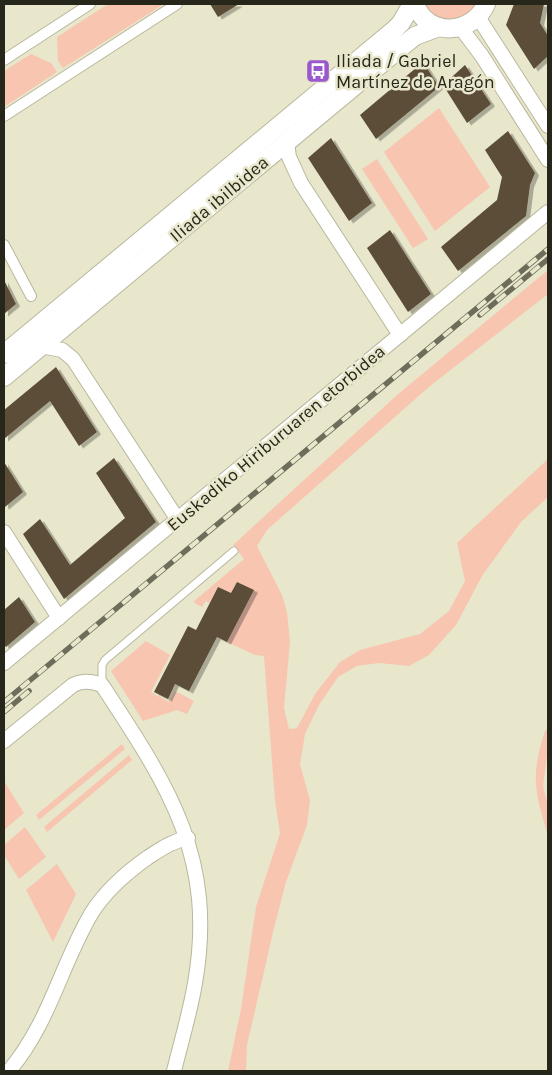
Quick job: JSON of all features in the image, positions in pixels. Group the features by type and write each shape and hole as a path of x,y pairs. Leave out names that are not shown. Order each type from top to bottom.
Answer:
{"street":[{"path":"4,60 90,4"},
{"path":"4,116 177,4"},
{"path":"413,4 426,20 439,27 461,28 482,10 548,126"},
{"name":"Iliada ibilbidea","path":"4,354 393,31 401,23 413,4"},
{"name":"Iliada ibilbidea","path":"4,377 410,40 439,27"},
{"path":"461,28 482,56 548,160"},
{"path":"287,143 289,157 301,182 400,335"},
{"name":"Euskadiko Hiriburuaren etorbidea","path":"4,664 548,212"},
{"path":"4,245 31,296"},
{"path":"41,346 62,350 73,359 178,520"},
{"path":"4,532 59,618"},
{"path":"4,741 72,685 86,681 102,685 167,788 188,838 199,902 199,956 195,983 174,1071"},
{"path":"9,1071 35,1036 85,926 105,895 135,866 168,844 188,838"}],"lane":[{"path":"102,685 102,665 104,660 234,552"}],"shaded area":[{"path":"108,4 164,4 63,68 58,61 57,37"},
{"path":"423,4 480,4 458,21 438,17"},
{"path":"31,54 51,63 57,72 4,107 4,71"},
{"path":"439,108 490,187 435,231 384,152"},
{"path":"377,159 428,239 413,248 362,169"},
{"path":"548,270 548,294 430,386 267,530 257,546 282,595 287,612 290,642 284,708 289,729 297,728 315,694 340,662 360,650 420,634 449,611 465,581 457,543 548,459 548,497 521,522 482,576 456,625 429,655 409,666 379,663 357,666 338,677 319,705 305,734 300,764 310,801 307,825 286,882 274,928 247,1045 246,1071 228,1071 241,1009 256,907 280,833 275,801 264,656 255,655 227,642 253,590 237,582 231,593 218,587 209,603 206,601 202,607 193,602 244,559 233,545 397,395"},
{"path":"146,641 170,655 151,692 169,702 175,691 194,701 187,714 177,710 143,721 111,671"},
{"path":"548,729 548,748 543,786 548,806 548,836 537,795 536,773 540,747 545,731"},
{"path":"122,744 125,749 39,820 36,815"},
{"path":"129,755 132,760 47,832 44,827"},
{"path":"4,781 24,813 4,830"},
{"path":"25,827 46,857 19,879 4,855 4,845"},
{"path":"57,864 76,894 53,942 26,890"}],"building":[{"path":"210,4 239,4 218,17"},
{"path":"514,4 544,4 540,23 548,36 548,56 534,69 506,25"},
{"path":"423,62 439,87 376,139 360,115"},
{"path":"465,65 491,104 467,123 443,85"},
{"path":"508,131 535,173 530,185 526,216 458,271 441,247 497,200 502,177 485,150"},
{"path":"331,138 372,203 349,221 308,158"},
{"path":"390,230 431,294 408,312 367,248"},
{"path":"4,280 16,304 4,314"},
{"path":"56,367 97,432 79,446 50,401 4,439 4,410"},
{"path":"114,458 156,522 64,599 23,534 40,519 70,565 125,518 96,473"},
{"path":"4,462 23,492 5,507 4,505"},
{"path":"237,582 254,590 227,642 217,637 189,691 175,684 168,699 154,692 188,626 196,630 218,587 231,593"},
{"path":"19,597 35,622 6,647 4,645 4,610"}],"railway":[{"path":"4,702 548,249"},
{"path":"480,315 548,259"},
{"path":"4,712 29,691"}],"place":[{"name":"Iliada / Gabriel Martínez de Aragón","path":"318,71"}]}
